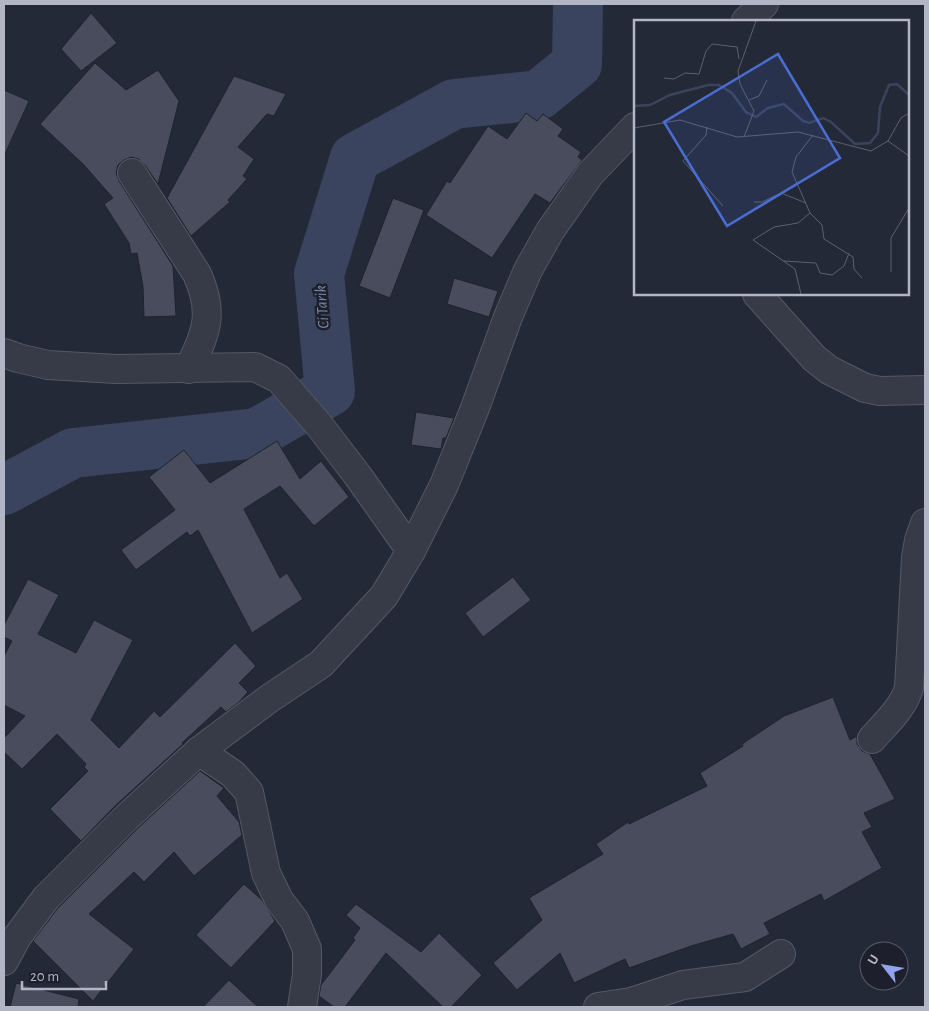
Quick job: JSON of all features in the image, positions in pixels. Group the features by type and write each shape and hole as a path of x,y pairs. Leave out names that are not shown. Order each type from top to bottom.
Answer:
{"street":[{"path":"747,20 764,4"},
{"path":"4,961 17,937 46,898 127,817 199,751 270,698 321,664 384,596 411,551 444,485 475,408 508,317 528,270 550,230 590,174 634,128"},
{"path":"132,173 197,274 204,290 208,307 207,323 203,339 189,369"},
{"path":"758,295 814,358 829,370 858,385 880,391 925,390"},
{"path":"4,353 48,364 116,369 255,367 279,379 297,399 358,476 411,551"},
{"path":"872,739 906,697 916,557 925,523"},
{"path":"199,751 233,774 249,792 266,873 280,900 295,920 307,949 307,974 302,1007"},
{"path":"598,1007 631,1002 683,984 745,977 781,954"}],"building":[{"path":"91,13 117,43 81,71 61,49"},
{"path":"95,63 126,90 158,70 179,101 158,184 139,159 131,157 124,160 118,165 116,173 119,181 173,266 176,316 144,317 143,287 137,253 131,254 129,243 104,204 113,198 83,164 40,124"},
{"path":"234,76 286,94 274,116 267,114 238,147 254,159 243,176 247,179 228,200 230,202 191,236 167,198"},
{"path":"4,90 29,101 4,156"},
{"path":"526,113 537,121 543,114 563,129 558,136 581,152 578,157 582,160 550,203 535,194 492,258 426,215 447,181 450,183 488,126 507,139"},
{"path":"393,198 424,210 390,298 359,286"},
{"path":"454,278 498,291 489,317 447,304"},
{"path":"416,412 454,418 446,438 443,438 441,449 411,445"},
{"path":"277,441 300,479 321,461 349,497 314,526 280,486 244,509 280,578 287,573 303,599 252,633 198,530 190,536 187,532 136,570 121,550 175,510 149,477 184,450 210,483"},
{"path":"513,577 531,600 483,637 465,613"},
{"path":"28,579 59,595 38,634 76,653 94,620 133,640 91,720 119,748 154,711 160,717 235,643 256,666 239,683 248,692 239,702 226,712 221,707 116,805 81,841 50,809 88,771 84,767 86,764 57,734 22,769 4,752 4,738 25,716 4,705 4,656 12,641 4,637 4,625"},
{"path":"833,697 850,740 857,736 857,744 862,751 870,754 895,799 864,813 872,827 862,832 882,868 824,901 821,894 764,923 770,934 741,949 733,934 691,946 629,968 625,959 574,983 560,953 517,990 493,963 542,920 529,898 603,854 596,844 628,822 629,824 707,786 700,773 743,746 742,744 784,716"},
{"path":"200,771 224,788 217,796 239,822 242,835 194,876 174,852 144,882 134,872 89,914 134,949 93,1001 33,941 58,908 138,828"},
{"path":"244,884 262,900 275,921 231,968 196,935"},
{"path":"356,904 421,952 439,933 482,975 451,1007 443,1007 386,953 345,1007 334,1007 319,996 321,985 355,940 353,938 360,928 346,915"},
{"path":"229,980 258,1007 203,1007"},
{"path":"16,983 79,999 78,1007 10,1007"}],"waterway":[{"name":"Ci Tarik","path":"4,490 73,453 257,433 330,391 319,274 355,158 454,104 539,95 577,64 578,4"}]}
